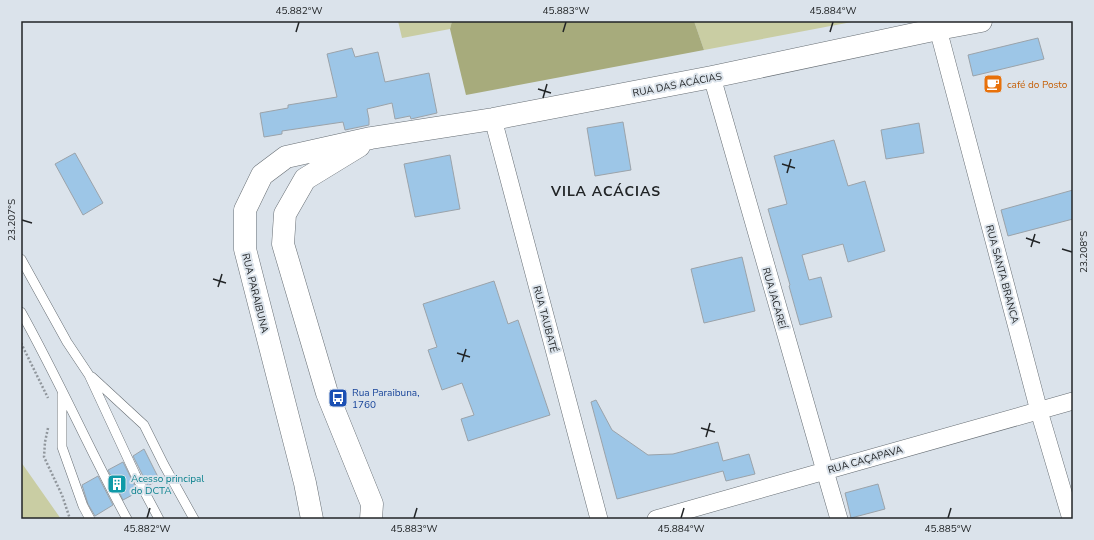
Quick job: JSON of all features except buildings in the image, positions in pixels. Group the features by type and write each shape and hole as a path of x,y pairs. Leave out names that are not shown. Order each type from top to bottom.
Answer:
{"main road":[{"name":"RUA DAS ACÁCIAS","path":"372,138 494,120 712,77 981,21"},
{"path":"372,138 305,179 285,214 283,244 327,393 374,514"},
{"name":"RUA PARAIBUNA","path":"312,519 305,483 245,249 245,210 262,175 286,156 372,138"}],"street":[{"name":"RUA SANTA BRANCA","path":"938,29 1039,411 1071,519"},
{"name":"RUA JACAREÍ","path":"712,77 839,519"},
{"name":"RUA TAUBATÉ","path":"494,120 599,519"},
{"name":"RUA CAÇAPAVA","path":"656,519 1073,401"}],"lane":[{"path":"21,259 67,342 89,375 135,474 159,519"},
{"path":"21,312 40,346 110,488 127,519"},
{"path":"89,375 144,425 194,519"},
{"path":"62,391 62,447 83,506 90,519"}],"path":[{"path":"21,343 23,350 50,401"},
{"path":"50,421 45,442 44,457 62,495 70,519"}],"green space":[{"path":"398,21 452,21 450,29 402,38"},
{"path":"452,21 694,21 704,50 466,95 450,29"},
{"path":"694,21 857,21 704,50"},
{"path":"21,462 61,519 21,519"}],"place":[{"name":"café do Posto","path":"993,84"},
{"name":"Rua Paraibuna, 1760","path":"338,398"},
{"name":"Acesso principal do DCTA","path":"117,484"}],"district":[{"name":"VILA ACÁCIAS","path":"606,191"}]}
